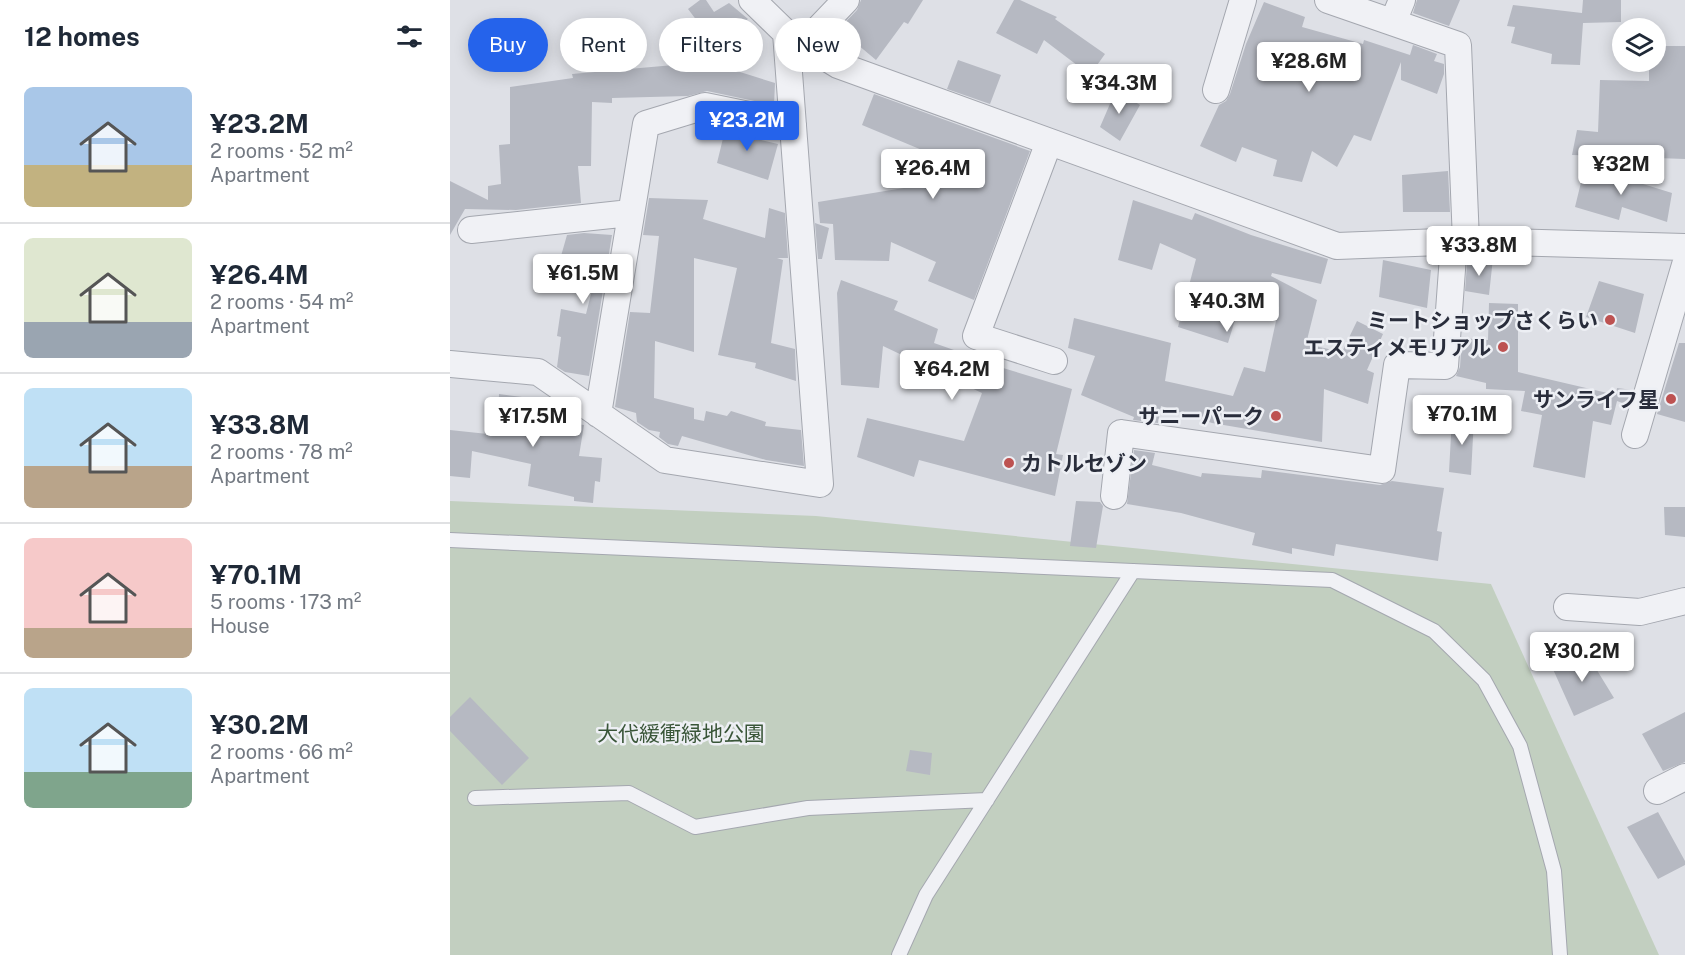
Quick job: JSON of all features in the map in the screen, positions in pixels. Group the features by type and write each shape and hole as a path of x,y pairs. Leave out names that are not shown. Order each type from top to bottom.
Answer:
{"street":[{"path":"752,0 775,21"},
{"path":"822,18 846,0"},
{"path":"1216,90 1243,0"},
{"path":"1114,496 1121,433 1382,470 1397,365 1445,366 1460,241 1458,45 1397,11 1328,0"},
{"path":"450,364 538,372 665,460 820,484 793,124 794,72"},
{"path":"857,72 1337,246 1460,241 1685,247"},
{"path":"598,414 646,124 705,106 793,124"},
{"path":"1049,142 976,336 1054,362"},
{"path":"471,230 630,213"},
{"path":"1635,435 1685,265"},
{"path":"1567,607 1640,612 1685,601"},
{"path":"1657,791 1685,777"}],"lane":[{"path":"450,540 1332,580 1434,631 1484,680 1520,746 1554,871 1560,955"},
{"path":"899,955 926,895 1133,571"},
{"path":"475,798 629,793 695,826 808,808 987,800"}],"green space":[{"name":"大代緩衝緑地公園","path":"450,501 816,516 1491,584 1659,955 450,955"}],"building":[{"path":"700,0 706,0 714,12 729,3 747,18 695,18 688,9"},
{"path":"861,0 923,0 908,24 904,22 876,60 861,47 861,18 849,18 857,10"},
{"path":"1014,0 1020,0 1057,17 1055,19 1105,54 1090,75 1044,40 1037,54 996,33"},
{"path":"1417,0 1460,0 1449,26 1413,13"},
{"path":"1583,0 1621,0 1621,18 1612,18 1612,22 1583,23 1580,65 1551,64 1552,54 1511,43 1515,27 1507,26 1513,5 1582,13"},
{"path":"1264,2 1305,17 1302,27 1363,44 1364,40 1410,55 1413,45 1437,54 1434,61 1444,64 1444,74 1437,94 1401,80 1401,62 1371,141 1354,135 1337,167 1312,151 1302,182 1273,176 1277,160 1242,147 1236,162 1200,146 1219,105 1226,101 1230,94 1246,44"},
{"path":"1666,46 1685,46 1685,159 1572,155 1577,130 1598,132 1600,80 1649,81 1649,72 1666,72"},
{"path":"958,60 1001,75 990,104 947,89"},
{"path":"659,66 659,72 740,72 775,83 774,105 707,91 688,96 612,98 612,103 592,102 591,166 578,166 581,203 516,210 465,209 450,235 450,181 488,200 488,186 501,184 499,145 510,144 510,87 573,78 572,74 647,72 647,67"},
{"path":"1116,90 1140,105 1120,141 1100,127"},
{"path":"874,94 1030,151 974,300 928,281 936,262 891,242 889,261 835,260 833,224 820,223 818,202 922,185 934,155 862,125"},
{"path":"726,126 764,133 761,140 778,144 768,180 717,163"},
{"path":"1585,166 1672,193 1667,222 1622,207 1619,220 1575,207"},
{"path":"1448,171 1450,212 1403,212 1402,175"},
{"path":"649,198 708,200 703,219 765,238 769,208 785,213 788,258 777,258 783,260 771,343 795,349 796,381 755,368 756,363 718,355 737,268 694,258 694,352 655,341 654,398 694,408 694,419 704,421 706,411 727,416 731,411 766,422 765,426 801,430 804,466 766,460 682,436 678,446 668,444 659,437 660,432 649,430 637,422 636,413 615,407 630,312 650,313 659,236 643,235"},
{"path":"1133,200 1192,220 1195,213 1251,235 1328,259 1321,284 1272,273 1271,276 1317,300 1306,344 1342,352 1357,321 1383,334 1367,370 1374,373 1368,404 1324,389 1322,442 1212,423 1161,406 1158,423 1133,420 1134,417 1081,395 1095,356 1068,348 1074,318 1171,343 1165,381 1233,396 1244,367 1265,372 1279,307 1242,297 1228,343 1178,327 1196,259 1160,243 1152,270 1118,260"},
{"path":"815,223 829,228 822,259 818,259"},
{"path":"584,233 612,235 589,376 565,372 557,367 561,337 557,336 561,309 586,314 598,266 602,266 561,256 567,235"},
{"path":"1493,258 1489,295 1465,291 1467,264"},
{"path":"1383,260 1431,270 1427,308 1379,297"},
{"path":"841,280 898,301 894,310 938,329 934,343 971,356 970,358 1072,389 1056,454 1063,455 1055,496 919,460 914,477 857,457 867,418 964,441 982,393 883,346 879,388 841,385 837,293"},
{"path":"1599,281 1644,294 1635,333 1586,317"},
{"path":"1489,303 1518,304 1518,372 1616,395 1617,388 1633,390 1628,405 1617,401 1611,425 1593,421 1585,478 1533,467 1542,415 1521,411 1525,391 1486,389 1486,383 1456,376 1460,367 1462,338 1488,340"},
{"name":"サンライフ星","path":"1679,343 1685,343 1685,422 1657,414"},
{"path":"499,394 554,401 556,403 555,421 584,425 579,456 602,458 600,482 595,481 593,503 574,501 574,497 528,486 531,464 472,451 470,478 450,476 450,430 497,435"},
{"path":"1452,417 1474,418 1471,475 1449,472"},
{"path":"1134,450 1155,453 1152,465 1201,477 1202,473 1261,478 1262,470 1380,485 1392,481 1444,488 1437,531 1442,532 1438,561 1336,544 1334,556 1292,548 1292,554 1252,545 1255,533 1181,513 1127,504"},
{"path":"1076,501 1100,502 1103,506 1096,548 1070,546"},
{"path":"1664,507 1685,507 1685,537 1665,535"},
{"path":"1584,649 1614,698 1574,716 1552,667"},
{"path":"470,697 529,758 502,785 450,731 450,717"},
{"path":"1685,712 1685,762 1663,771 1642,734"},
{"path":"910,750 932,753 930,775 906,771"},
{"path":"1658,812 1685,861 1685,865 1658,879 1627,827"}],"place":[{"name":"ミートショップさくらい","path":"1610,320"},
{"name":"エスティメモリアル","path":"1503,347"},
{"name":"サンライフ星","path":"1671,399"},
{"name":"サニーパーク","path":"1276,416"},
{"name":"カトルセゾン","path":"1009,463"}]}
